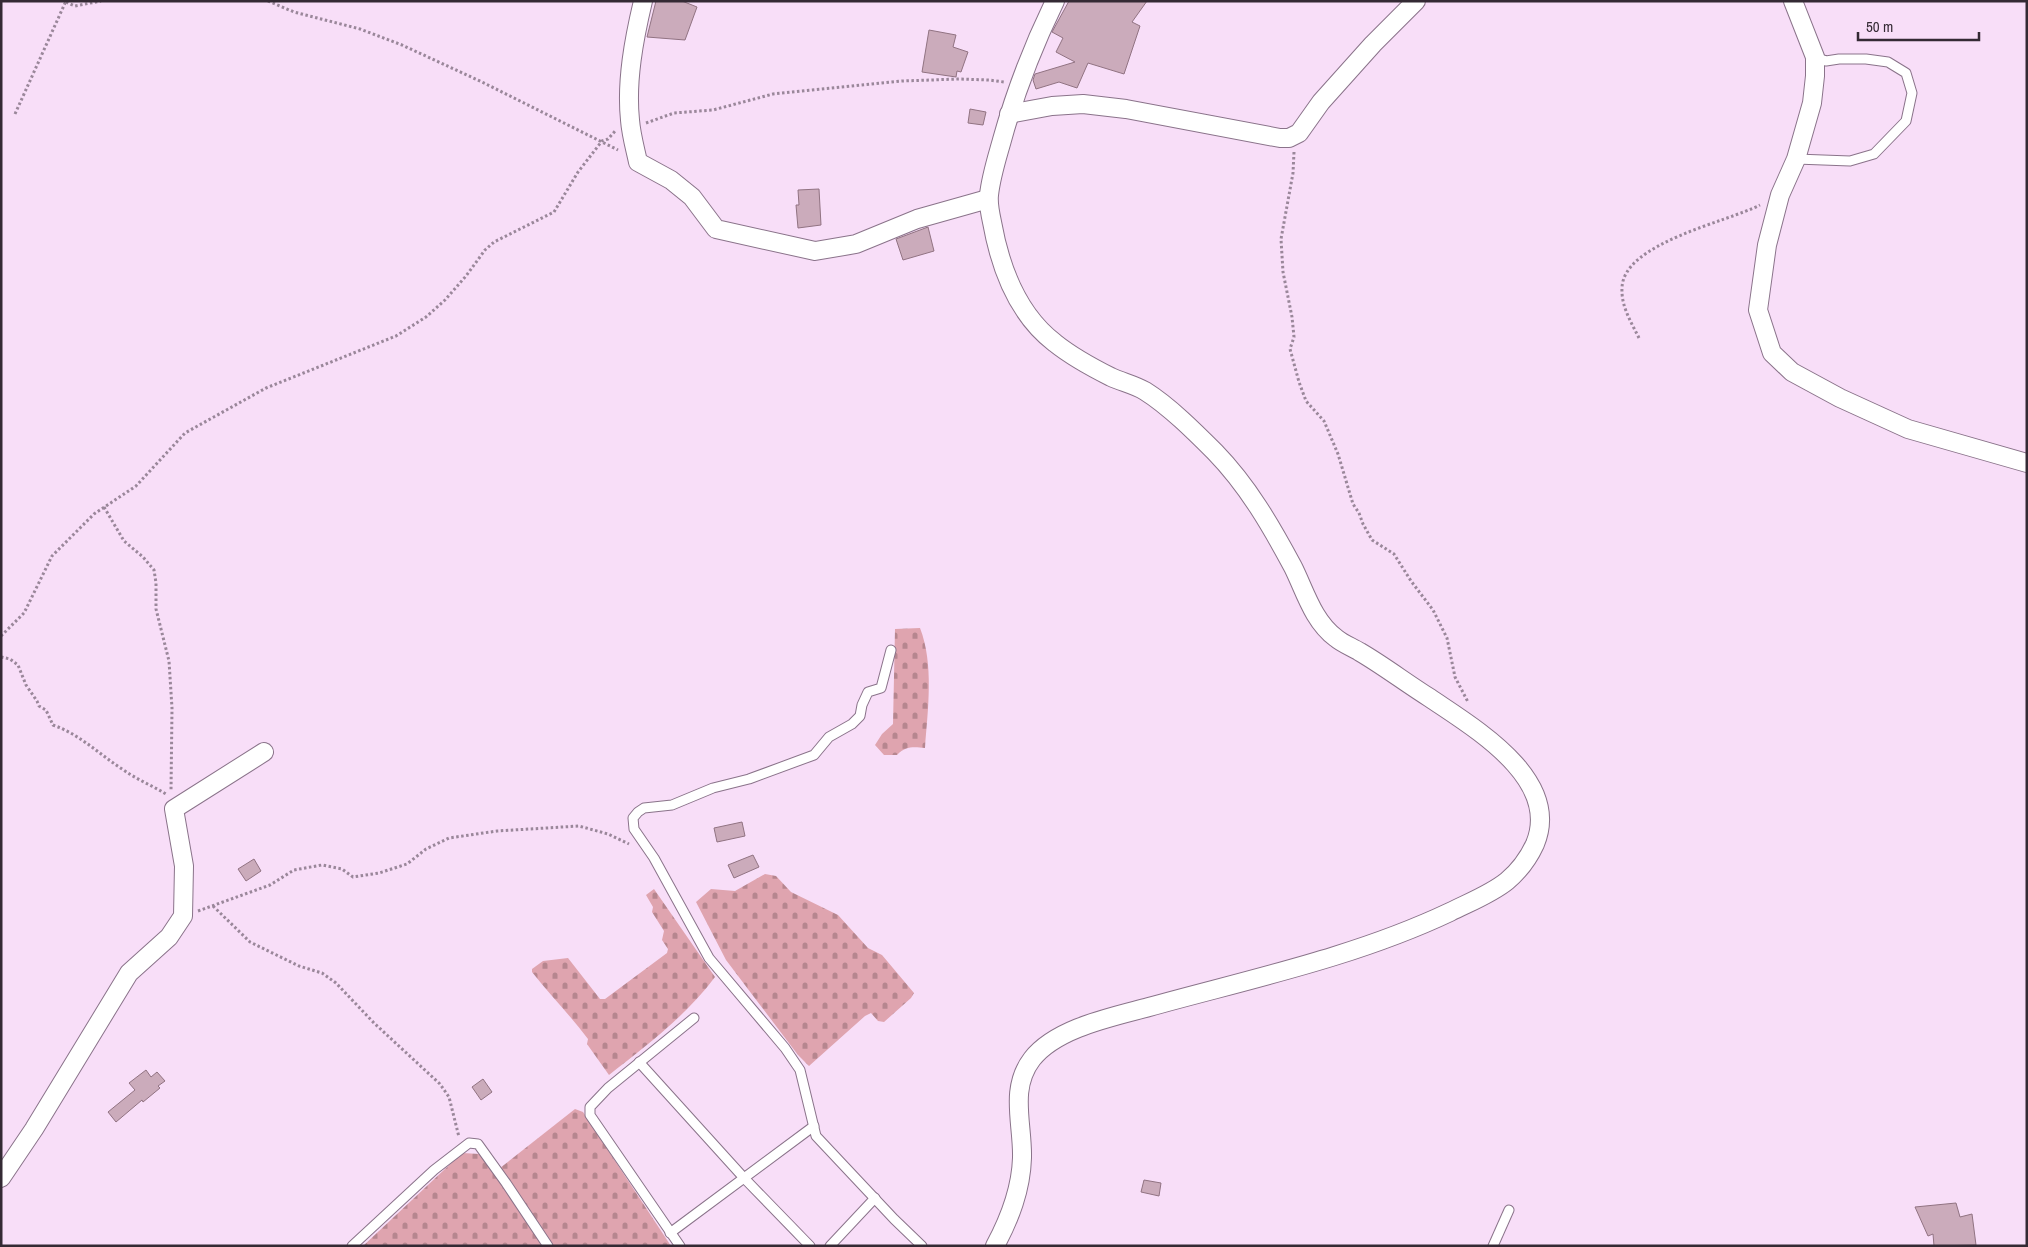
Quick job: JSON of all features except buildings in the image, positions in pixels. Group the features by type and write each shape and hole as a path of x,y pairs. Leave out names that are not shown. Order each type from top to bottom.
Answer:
{"street":[{"path":"643,1 632,62 630,125 638,162 671,180 692,197 716,229 815,251 856,244 917,219 988,199"},
{"path":"995,1246 1007,1225 1017,1194 1022,1157 1018,1109 1019,1084 1032,1059 1056,1036 1112,1017 1370,945 1432,921 1489,893 1509,879 1532,850 1538,837 1541,821 1536,795 1523,774 1485,736 1363,654 1340,642 1325,630 1279,542 1246,487 1218,455 1186,424 1144,390 1107,375 1062,348 1032,322 1005,275 995,239 988,199 1009,114 1054,1"},
{"path":"1009,114 1052,106 1083,104 1126,109 1280,138 1295,136 1299,134 1321,102 1373,44 1416,1"},
{"path":"1793,1 1815,57 1812,103 1796,159 1780,195 1767,245 1758,310 1772,353 1792,372 1840,398 1908,429 2027,463"},
{"path":"1,1178 34,1129 129,973 169,937 183,916 184,866 174,809 264,752"}],"lane":[{"path":"1796,159 1850,161 1874,154 1906,121 1912,94 1906,73 1888,62 1866,59 1826,61 1815,57"},
{"path":"890,650 881,688 868,692 862,705 860,716 852,724 829,737 814,756 749,779 713,788 672,805 644,808 633,818 634,829 647,848 709,958 785,1048 800,1070 816,1136 922,1246"},
{"path":"680,1246 590,1115 590,1107 608,1088 694,1018"},
{"path":"639,1062 744,1178 810,1246"},
{"path":"670,1233 814,1126"},
{"path":"352,1246 434,1170 469,1143 478,1144 506,1182 548,1246"},
{"path":"830,1246 875,1198"},
{"path":"1492,1246 1509,1210"}],"path":[{"path":"16,114 66,2 75,6 101,1"},
{"path":"268,1 294,12 360,29 402,46 482,82 602,141 638,162"},
{"path":"1,636 24,613 52,556 94,514 136,486 186,433 266,388 396,336 426,317 445,300 485,250 494,242 554,212 578,172 602,141 608,139 620,126 674,113 713,110 773,94 902,81 959,79 1003,82 1019,88"},
{"path":"1295,136 1293,174 1281,239 1283,272 1294,337 1290,349 1299,382 1306,401 1324,421 1338,454 1353,504 1372,540 1394,554 1433,610 1447,638 1455,677 1474,715 1477,730"},
{"path":"1639,338 1623,304 1622,286 1627,271 1638,259 1664,242 1746,212 1780,195"},
{"path":"1,657 10,659 18,665 26,685 39,706 46,710 53,725 68,731 125,771 171,798 172,708 168,661 156,609 154,570 143,557 124,541 104,507"},
{"path":"183,916 270,885 294,870 322,865 342,869 353,877 407,864 426,849 449,838 497,831 579,826 608,834 629,844 647,848"},
{"path":"213,906 223,918 250,942 299,966 322,973 336,984 440,1084 449,1097 460,1142 469,1143"}],"green space":[{"path":"920,628 929,672 925,748 910,748 903,750 897,755 884,755 875,745 882,734 893,724 895,629"},
{"path":"765,874 776,876 791,892 838,915 868,948 882,955 914,993 911,998 884,1022 878,1021 871,1013 865,1016 809,1066 798,1055 726,960 696,902 711,889 735,891"},
{"path":"654,889 715,977 692,1005 652,1041 609,1075 587,1044 588,1039 532,972 532,969 543,961 568,958 600,999 605,999 667,953 668,949 662,940 664,931 652,912 653,907 646,895"},
{"path":"575,1109 583,1112 671,1246 552,1246 500,1168"},
{"path":"462,1153 480,1154 545,1246 363,1246"}]}
